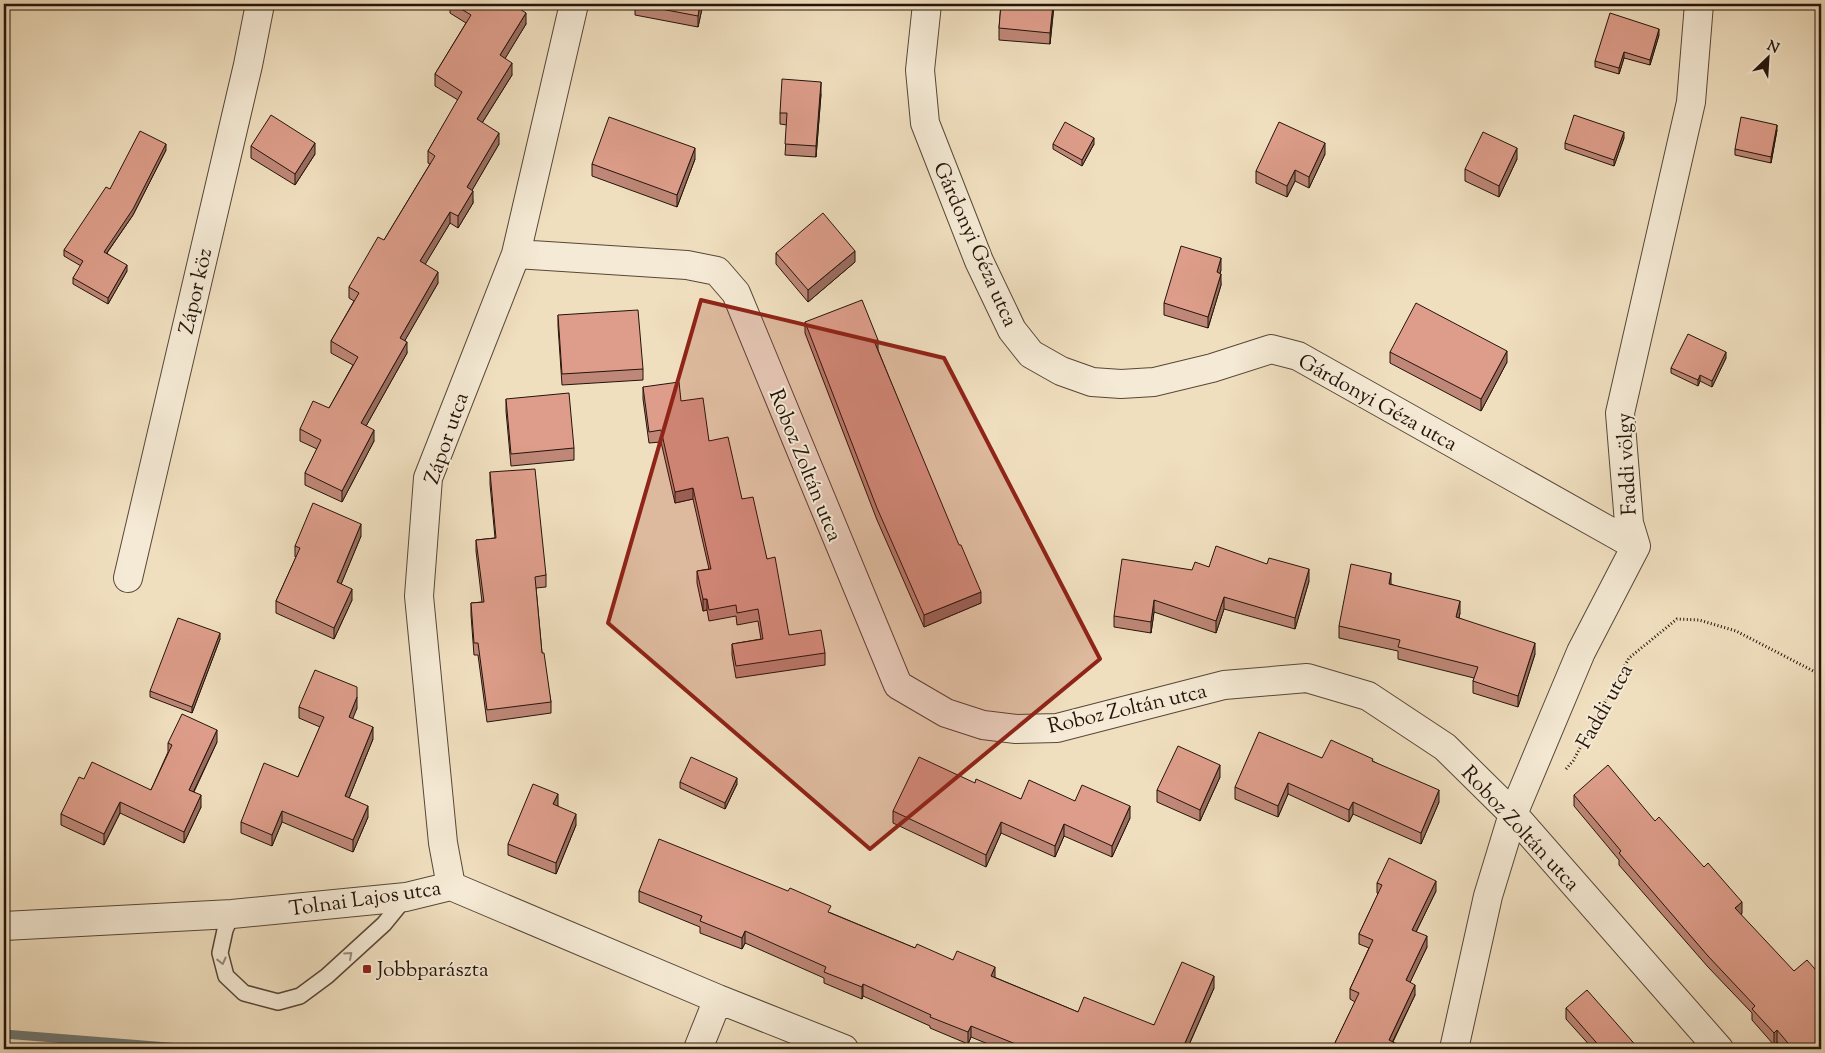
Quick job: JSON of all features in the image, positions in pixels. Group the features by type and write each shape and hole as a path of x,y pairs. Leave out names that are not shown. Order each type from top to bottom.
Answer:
{"street":[{"name":"Zápor köz","path":"128,578 248,65 260,4"},
{"name":"Zápor utca","path":"451,886 443,843 419,596 428,478 516,254 574,4"},
{"name":"Gárdonyi Géza utca","path":"927,4 920,70 925,124 979,261 1012,330 1031,354 1061,371 1092,382 1121,384 1154,382 1212,368 1271,349 1298,356 1636,546"},
{"name":"Faddi völgy","path":"1513,814 1581,652 1636,546 1629,523 1620,414 1691,102 1699,4"},
{"name":"Roboz Zoltán utca","path":"516,254 687,265 717,271 736,293 898,685 946,713 983,726 1016,729 1057,728 1224,685 1307,678 1368,696 1446,747 1513,814 1719,1049"},
{"path":"1454,1049 1488,896 1513,814"},
{"name":"Tolnai Lajos utca","path":"4,926 34,926 232,914 406,897 451,886 718,999 844,1049"},
{"path":"698,1049 718,999"}],"lane":[{"path":"232,914 225,930 220,953 226,976 244,993 278,1002 300,996 326,976 384,924 406,897"}],"path":[{"name":"Faddi utca","path":"1524,784 1551,785 1574,761 1628,658 1677,619 1699,620 1736,631 1821,675"}],"highlighted area":[{"path":"701,300 944,358 1100,659 870,849 608,623"}],"building":[{"path":"453,4 519,4 517,7 526,13 500,55 512,63 477,119 499,133 467,187 473,191 458,216 450,212 420,261 438,272 400,338 407,342 361,423 374,430 342,491 305,473 321,440 300,429 313,401 329,408 358,357 331,341 359,293 349,287 378,237 384,240 435,156 428,151 462,92 435,74 471,15"},
{"path":"635,4 700,4 698,16"},
{"path":"1001,4 1053,4 1050,33 999,28"},
{"path":"1610,13 1659,29 1650,60 1624,52 1619,68 1595,61"},
{"path":"782,79 821,82 816,146 785,144 787,113 780,113"},
{"path":"271,115 315,143 295,174 251,146"},
{"path":"1574,115 1624,132 1614,160 1565,143"},
{"path":"609,117 695,148 677,195 592,164"},
{"path":"1741,117 1777,125 1771,157 1735,149"},
{"path":"1065,122 1094,138 1082,160 1053,144"},
{"path":"1279,122 1325,143 1309,177 1295,170 1287,186 1256,171"},
{"path":"140,131 166,144 133,209 104,252 127,265 108,298 73,278 83,261 64,250 106,187 110,189"},
{"path":"1483,132 1517,148 1499,186 1465,169"},
{"path":"823,213 855,251 808,290 776,253"},
{"path":"1181,246 1221,258 1217,272 1221,274 1208,317 1164,303"},
{"path":"862,300 878,340 874,341 959,545 961,545 981,592 924,615 877,508 805,322"},
{"path":"1416,303 1507,351 1481,399 1390,352"},
{"path":"638,310 643,369 562,374 558,315"},
{"path":"1688,334 1726,352 1712,381 1700,375 1698,380 1671,368"},
{"path":"679,382 681,401 703,398 709,441 728,437 742,499 753,497 767,559 775,557 789,635 821,630 825,653 736,666 732,644 763,639 758,609 737,613 736,605 709,610 707,599 703,599 697,571 711,569 693,488 675,492 661,430 649,432 643,387"},
{"path":"569,393 574,448 511,454 506,399"},
{"path":"535,469 546,575 535,577 542,653 544,653 551,702 487,710 478,643 474,643 471,603 484,602 476,540 496,538 490,472"},
{"path":"313,503 361,524 337,582 352,589 334,628 276,601 300,548 295,546"},
{"path":"1216,546 1267,564 1269,558 1309,569 1295,618 1224,597 1216,621 1154,600 1151,622 1114,616 1122,559 1192,570 1195,562 1209,567"},
{"path":"1351,564 1391,573 1389,584 1460,601 1456,617 1535,643 1518,696 1473,681 1478,667 1398,647 1400,640 1339,626"},
{"path":"178,618 220,633 192,707 150,691"},
{"path":"315,670 357,687 357,697 349,717 373,727 345,796 368,806 353,840 282,811 272,835 241,822 264,763 298,777 324,717 299,707"},
{"path":"182,714 217,730 189,790 201,795 184,832 120,802 104,834 61,814 79,777 84,779 92,762 151,790 172,745 168,743"},
{"path":"1259,732 1322,758 1331,740 1373,759 1372,761 1439,790 1421,833 1353,802 1349,810 1288,783 1278,806 1235,787"},
{"path":"1178,746 1220,765 1200,810 1157,790"},
{"path":"691,757 737,778 725,803 680,782"},
{"path":"919,757 975,783 976,779 1021,799 1029,780 1075,801 1082,785 1130,806 1112,846 1064,824 1055,846 1001,822 986,855 893,811"},
{"path":"1608,765 1655,821 1659,817 1704,867 1708,863 1742,902 1735,908 1794,971 1807,960 1821,976 1821,1049 1793,1049 1777,1030 1774,1033 1752,1009 1755,1006 1708,956 1619,853 1621,851 1574,795"},
{"path":"533,784 558,794 553,804 576,814 556,863 508,844"},
{"path":"659,839 788,891 790,888 831,906 828,912 915,948 917,944 953,960 957,951 995,967 991,976 1078,1012 1084,997 1154,1025 1182,962 1214,976 1185,1043 1200,1049 1028,1049 971,1026 968,1032 930,1017 931,1015 863,984 862,987 824,972 826,967 745,931 742,938 700,921 702,916 639,891"},
{"path":"1389,858 1436,881 1412,930 1427,936 1406,980 1415,985 1389,1040 1403,1047 1402,1049 1332,1049 1359,993 1350,989 1373,940 1359,934 1382,885 1377,883"},
{"path":"1587,990 1639,1049 1602,1049 1566,1008"}],"waterway":[{"path":"4,1034 193,1049"}],"place":[{"name":"Jobbparászta","path":"367,969"}]}
